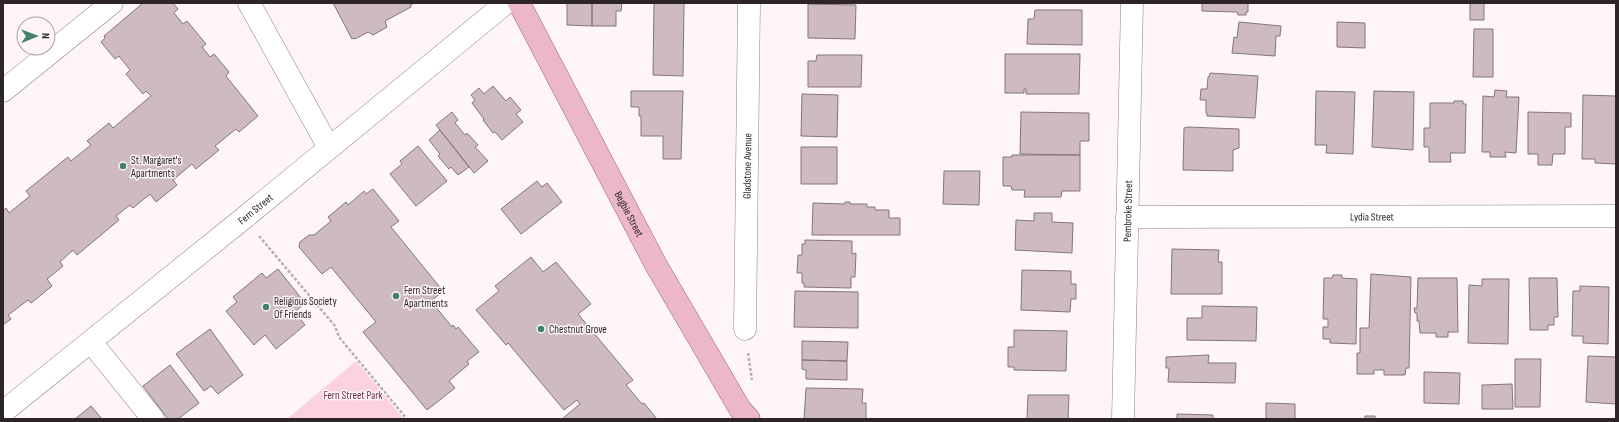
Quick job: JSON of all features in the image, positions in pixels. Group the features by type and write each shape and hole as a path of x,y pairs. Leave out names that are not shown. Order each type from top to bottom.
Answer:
{"main road":[{"name":"Begbie Street","path":"519,3 656,265 740,408 749,419"}],"street":[{"path":"3,91 112,3"},
{"path":"249,3 329,148"},
{"name":"Fern Street","path":"3,412 244,218 506,3"},
{"name":"Gladstone Avenue","path":"745,329 749,3"},
{"name":"Pembroke Street","path":"1123,419 1132,3"},
{"name":"Lydia Street","path":"1127,217 1616,216"},
{"path":"91,342 153,419"}],"path":[{"path":"244,218 335,326 339,337 407,419"},
{"path":"745,329 752,381"}],"green space":[{"name":"Fern Street Park","path":"356,361 404,419 286,419 288,418"}],"building":[{"name":"St. Margaret's Apartments","path":"143,3 173,3 178,9 174,13 183,24 187,21 206,44 202,47 210,57 214,54 229,72 226,76 258,116 239,132 236,129 215,146 219,150 196,169 192,164 173,180 177,185 156,202 150,194 133,208 130,205 116,216 119,220 77,255 73,250 60,262 63,266 47,279 52,286 31,303 28,300 8,315 11,319 3,325 3,211 6,208 9,213 30,196 26,191 68,157 71,161 91,145 87,141 109,123 113,128 151,96 146,91 143,94 126,74 130,70 119,56 115,59 101,42 105,38 104,36"},
{"path":"333,3 415,3 410,5 411,7 385,21 387,27 373,35 368,32 355,39 352,39"},
{"path":"567,3 592,3 592,26 567,25"},
{"path":"592,3 622,3 621,11 616,11 616,26 592,26"},
{"path":"654,3 684,3 683,76 653,75"},
{"path":"1202,3 1248,3 1248,12 1246,12 1246,15 1238,15 1237,12 1202,11"},
{"path":"1470,3 1484,3 1484,20 1470,20"},
{"path":"808,4 856,5 855,39 808,38"},
{"path":"1035,10 1082,10 1082,45 1027,44 1028,19 1034,19"},
{"path":"1239,22 1281,26 1280,36 1276,36 1275,56 1232,53 1234,37 1237,38"},
{"path":"1337,22 1365,23 1365,48 1337,47"},
{"path":"1474,29 1493,29 1493,77 1473,77"},
{"path":"1005,54 1080,54 1079,94 1026,94 1026,89 1024,89 1024,93 1005,93"},
{"path":"817,55 862,55 861,87 808,87 808,61 816,61"},
{"path":"1210,73 1258,76 1255,118 1207,116 1206,100 1200,100 1201,89 1207,89 1208,77"},
{"path":"493,86 506,101 510,97 521,110 516,114 523,122 502,140 495,132 493,133 472,103 475,100 471,95 479,88 484,94"},
{"path":"1495,90 1507,91 1506,97 1519,97 1516,153 1505,152 1506,157 1490,157 1490,152 1482,152 1483,96 1494,97"},
{"path":"631,91 683,91 681,159 663,159 663,136 641,136 641,116 639,116 639,107 631,107"},
{"path":"1316,91 1355,92 1353,154 1326,153 1327,145 1315,145"},
{"path":"1374,91 1414,92 1413,150 1372,147"},
{"path":"802,94 838,95 837,137 801,136"},
{"path":"1583,95 1616,96 1616,164 1595,163 1595,159 1582,159"},
{"path":"1454,101 1463,101 1463,104 1466,104 1465,153 1450,153 1451,162 1429,162 1429,147 1424,147 1424,128 1430,128 1430,103 1454,103"},
{"path":"452,112 458,120 455,123 465,135 467,133 478,145 475,147 488,161 474,173 436,125"},
{"path":"1021,112 1089,113 1089,141 1080,141 1080,155 1020,154"},
{"path":"1528,112 1571,113 1571,127 1565,127 1565,154 1553,154 1552,165 1538,165 1538,154 1528,154"},
{"path":"1184,128 1239,129 1239,148 1233,150 1233,171 1183,170"},
{"path":"440,130 469,167 458,175 451,167 449,169 438,156 440,154 429,140"},
{"path":"418,146 447,181 416,206 390,174 402,164 400,161"},
{"path":"801,147 837,147 837,184 801,184"},
{"path":"1012,155 1080,155 1080,191 1062,191 1061,197 1024,197 1025,190 1012,190 1011,186 1003,186 1003,157 1012,157"},
{"path":"944,171 980,171 979,205 943,204"},
{"path":"537,181 542,187 547,183 562,202 521,234 501,209"},
{"name":"Fern Street Apartments","path":"373,189 399,221 391,227 443,291 431,301 452,327 453,325 456,329 458,327 479,352 467,361 469,364 449,381 455,388 427,410 363,332 376,322 331,267 322,274 299,247 300,242 309,235 314,235 331,221 328,217 346,202 348,205 364,191 366,194"},
{"path":"845,202 850,202 850,204 867,204 867,207 875,207 875,210 889,210 889,218 900,218 900,235 812,235 813,203 845,204"},
{"path":"1034,213 1052,213 1052,222 1073,223 1072,253 1015,250 1016,220 1034,221"},
{"path":"805,240 852,241 852,254 856,253 855,277 851,277 851,288 804,287 804,283 802,283 802,273 797,273 798,255 802,255 802,244 805,244"},
{"path":"1172,249 1219,250 1218,262 1222,262 1222,294 1171,294"},
{"name":"Chestnut Grove","path":"531,257 543,272 556,262 591,304 578,314 633,380 626,385 657,419 562,419 580,404 577,400 564,410 508,343 506,345 476,310 499,291 495,286"},
{"name":"Religious Society Of Friends","path":"278,269 305,303 295,312 305,325 276,349 265,335 254,345 226,311 237,302 233,297 262,273 266,278"},
{"path":"1022,270 1071,271 1071,284 1076,284 1076,299 1071,299 1070,312 1021,310"},
{"path":"1371,274 1411,277 1409,368 1406,368 1405,375 1384,375 1384,370 1374,370 1374,374 1357,374 1357,353 1360,353 1360,328 1369,328"},
{"path":"1333,275 1342,275 1342,278 1357,279 1356,344 1330,343 1330,339 1323,339 1323,327 1328,327 1328,319 1323,319 1324,278 1332,278"},
{"path":"1418,278 1457,278 1458,332 1448,332 1448,337 1436,337 1436,333 1420,333 1419,321 1417,321 1417,313 1415,313 1414,308 1417,308"},
{"path":"1529,278 1557,278 1558,317 1554,317 1554,325 1548,325 1548,330 1530,330"},
{"path":"1482,279 1509,279 1508,344 1468,343 1469,285 1482,286"},
{"path":"1580,286 1609,287 1608,344 1583,343 1583,336 1572,336 1573,291 1580,291"},
{"path":"795,291 858,292 858,328 794,327"},
{"path":"1202,306 1257,307 1256,341 1187,340 1187,318 1202,318"},
{"path":"210,329 243,375 218,394 211,386 204,391 176,354"},
{"path":"1014,330 1067,331 1066,371 1014,370 1014,367 1008,367 1008,347 1014,347"},
{"path":"802,341 848,342 847,361 802,360"},
{"path":"1209,355 1208,363 1236,363 1235,383 1168,382 1169,368 1166,368 1166,357"},
{"path":"1588,356 1616,357 1616,404 1586,402"},
{"path":"1515,359 1541,359 1540,407 1515,407"},
{"path":"802,360 847,361 847,380 806,379 806,370 802,369"},
{"path":"170,365 199,403 178,419 168,419 143,386"},
{"path":"1424,372 1460,373 1459,404 1424,403"},
{"path":"1512,384 1513,409 1482,409 1482,385"},
{"path":"806,388 863,389 862,403 866,403 866,419 804,419"},
{"path":"1028,395 1069,395 1068,419 1027,419"},
{"path":"1266,403 1295,404 1295,419 1266,419"},
{"path":"91,406 102,419 75,419"},
{"path":"1177,414 1213,415 1213,419 1177,419"},
{"path":"1365,416 1375,416 1375,419 1365,419"}],"place":[{"name":"St. Margaret's Apartments","path":"123,166"},
{"name":"Fern Street Apartments","path":"396,296"},
{"name":"Religious Society Of Friends","path":"266,307"},
{"name":"Chestnut Grove","path":"541,329"}]}
